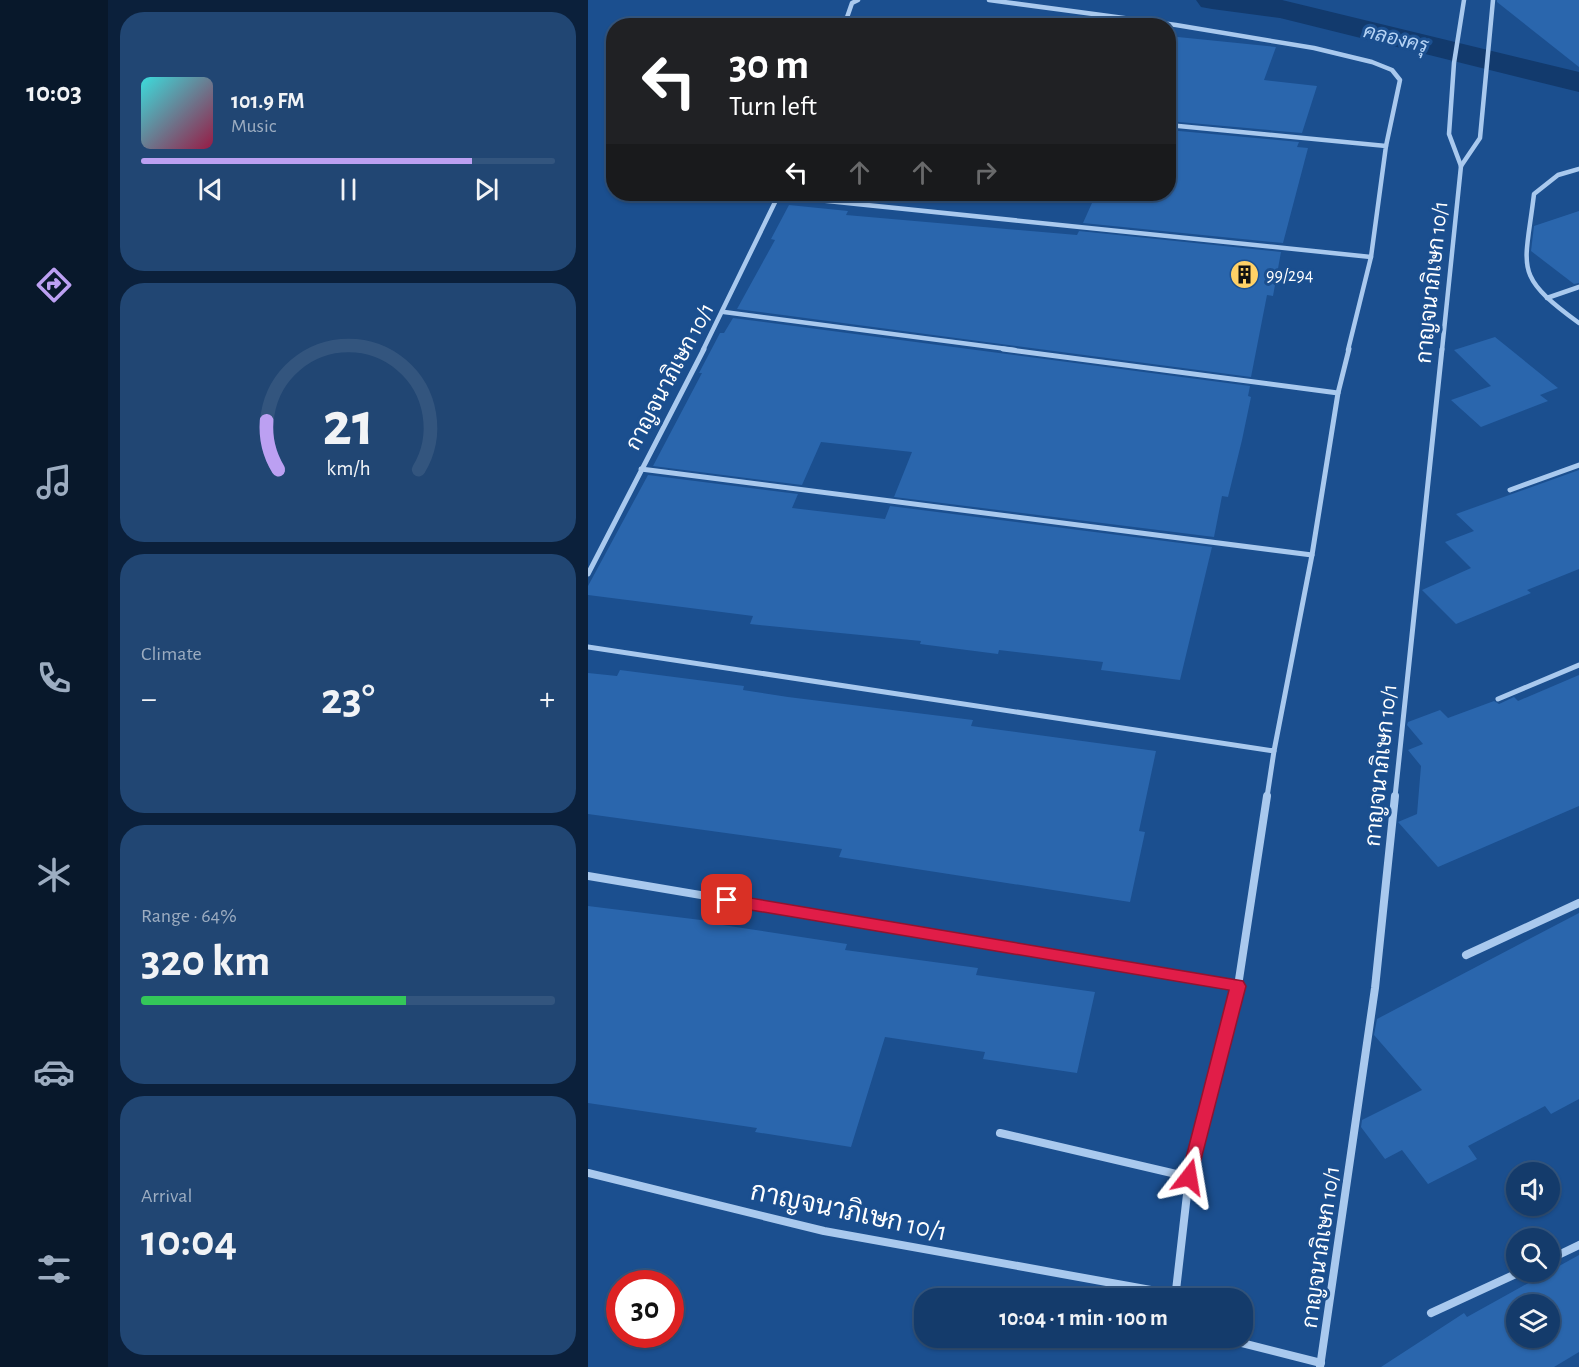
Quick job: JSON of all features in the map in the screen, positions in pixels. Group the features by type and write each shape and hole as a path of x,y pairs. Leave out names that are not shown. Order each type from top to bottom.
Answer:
{"street":[{"path":"847,18 852,3 858,0"},
{"path":"989,0 1122,18"},
{"name":"กาญจนาภิเษก 10/1","path":"1321,1365 1375,988 1461,166 1449,134 1452,83 1464,0"},
{"name":"กาญจนาภิเษก 10/1","path":"1461,166 1479,138 1487,86 1493,0"},
{"path":"1175,1288 1189,1177 1238,986 1274,751 1312,555 1338,393 1371,257 1386,146 1400,80 1392,70 1372,62 1324,50 1176,25"},
{"path":"1176,126 1386,146"},
{"path":"1579,169 1558,176 1534,194 1526,262 1528,274 1547,298 1579,323"},
{"name":"กาญจนาภิเษก 10/1","path":"588,574 724,312 776,201"},
{"path":"836,201 1371,257"},
{"path":"1547,298 1579,287"},
{"path":"724,312 1338,393"},
{"path":"1510,490 1579,465"},
{"path":"641,468 1312,555"},
{"path":"588,647 1274,751"},
{"path":"1498,699 1579,665"},
{"path":"588,876 1238,986"},
{"path":"1466,955 1579,903"},
{"path":"1000,1133 1189,1177"},
{"name":"กาญจนาภิเษก 10/1","path":"588,1173 824,1231 1126,1288"},
{"path":"1560,1254 1579,1245"},
{"path":"1431,1313 1506,1279"},
{"path":"1253,1346 1321,1365"}],"building":[{"path":"1497,0 1579,0 1579,67 1497,2"},
{"path":"1176,37 1276,47 1264,80 1317,86 1302,133 1176,122"},
{"path":"1176,131 1299,142 1297,147 1308,148 1283,243 1083,223 1093,201 1176,201"},
{"path":"789,205 848,211 846,215 1077,235 1079,231 1281,252 1273,296 1267,295 1251,377 737,309 775,240 771,239"},
{"path":"1579,211 1579,283 1574,284 1531,251 1534,226"},
{"path":"733,318 1250,386 1248,396 1251,397 1242,440 1228,497 1222,496 1214,537 894,497 912,452 821,442 802,485 653,466 702,373 699,373 720,333 724,333"},
{"path":"1495,337 1558,388 1540,395 1548,401 1481,427 1451,400 1491,386 1454,350"},
{"path":"1579,470 1579,569 1527,590 1531,593 1456,624 1422,590 1471,568 1445,542 1474,531 1456,514"},
{"path":"648,475 798,494 792,508 885,519 890,506 1212,547 1180,680 1101,670 1103,662 999,650 998,654 920,644 921,641 750,624 753,616 588,595 588,586"},
{"path":"620,670 744,686 743,690 788,697 973,720 971,726 1156,751 1139,831 1145,832 1130,902 839,857 842,849 588,814 588,673 617,676"},
{"path":"1579,675 1579,806 1438,867 1398,822 1417,814 1421,766 1408,750 1423,744 1407,725 1408,722 1440,710 1448,718 1494,701 1499,704 1514,697 1518,701"},
{"path":"588,906 717,922 716,924 847,944 845,950 978,968 976,975 1095,992 1077,1073 983,1059 985,1052 885,1037 851,1147 755,1132 757,1128 588,1103"},
{"path":"1579,913 1579,1099 1551,1114 1545,1106 1468,1146 1477,1159 1428,1184 1402,1150 1385,1159 1361,1127 1362,1120 1422,1090 1374,1035 1377,1019"},
{"path":"1579,1255 1579,1352 1554,1367 1381,1367 1464,1313 1467,1317 1506,1295 1506,1348 1560,1348 1560,1294 1509,1294 1530,1282 1560,1282 1560,1266"}],"waterway":[{"name":"คลองครุ","path":"1212,0 1280,9 1579,82"}],"place":[{"name":"99/294","path":"1245,275"}],"route":[{"path":"727,900 1238,986 1189,1177"}]}
